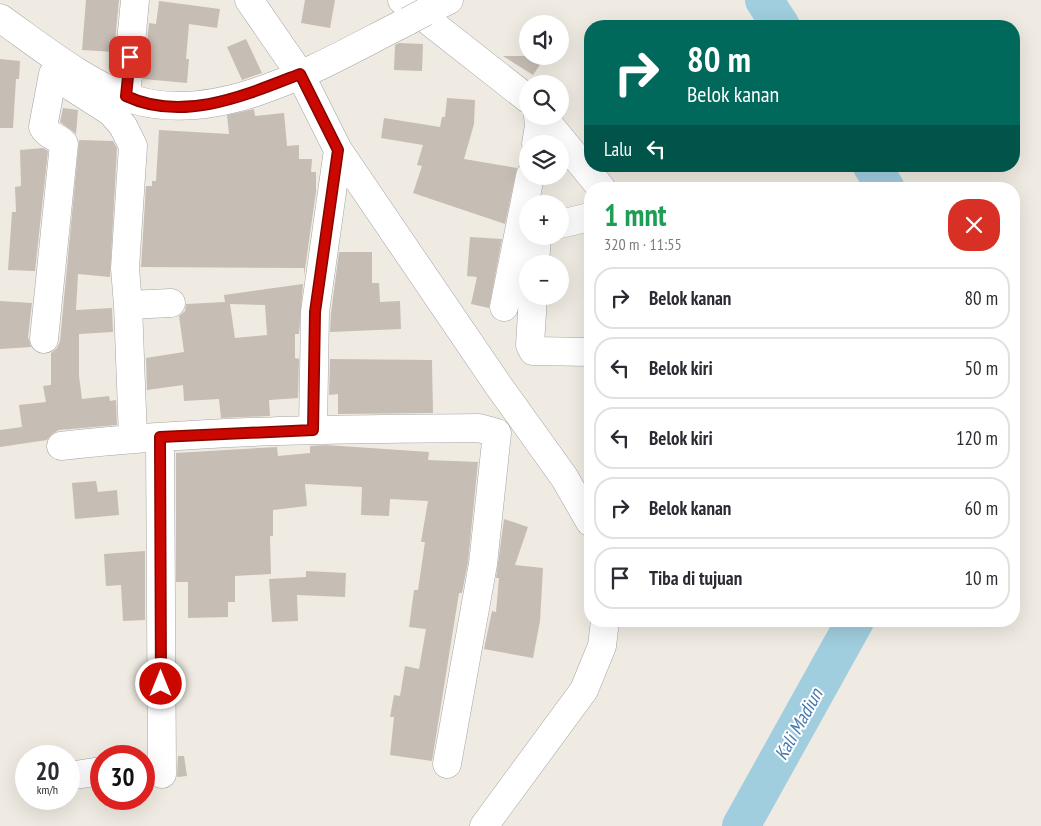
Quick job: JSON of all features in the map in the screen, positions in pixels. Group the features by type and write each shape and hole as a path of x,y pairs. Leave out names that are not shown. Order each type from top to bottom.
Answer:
{"street":[{"path":"126,96 135,0"},
{"path":"249,0 300,74 338,150 498,385 564,477 584,512"},
{"path":"0,18 80,75 134,100 166,106 215,104 300,74 412,11 449,0"},
{"path":"412,11 519,92"},
{"path":"0,35 53,74 111,112 130,136 133,146 125,268 128,305 146,437 156,758"},
{"path":"44,339 64,144 60,138 48,134 43,128 53,74"},
{"path":"548,125 584,168"},
{"path":"313,430 315,312 338,150"},
{"path":"588,172 596,182"},
{"path":"504,307 528,185"},
{"path":"569,222 584,218"},
{"path":"128,305 171,303"},
{"path":"532,305 530,345 533,350 584,352"},
{"path":"61,446 146,437 313,430 479,428 497,433 483,564 447,764"},
{"path":"484,826 584,690 602,646 604,627"}],"building":[{"path":"86,0 119,0 114,52 82,50"},
{"path":"305,0 335,0 330,28 301,23"},
{"path":"159,1 220,9 217,28 189,24 186,59 189,59 187,83 143,79 149,23 156,24"},
{"path":"246,39 262,73 242,80 227,47"},
{"path":"399,43 423,44 422,71 394,70 395,45"},
{"path":"503,56 519,56 519,65 540,65 533,75"},
{"path":"0,59 20,61 19,79 16,79 13,128 0,128"},
{"path":"447,98 475,100 474,124 464,159 517,168 505,224 413,193 422,166 417,165 423,145 381,138 384,118 440,127 442,117 445,117"},
{"path":"63,108 78,110 76,134 60,122"},
{"path":"254,109 255,116 284,113 287,146 299,145 299,159 312,159 311,172 316,172 316,192 304,276 304,268 141,267 146,186 152,186 152,181 156,181 159,130 229,134 227,115"},
{"path":"79,140 113,141 117,148 110,277 78,274 76,310 112,308 113,332 79,334 79,376 82,399 109,396 110,401 116,400 117,425 59,430 47,440 0,447 0,430 22,427 19,405 46,402 43,386 51,385 51,353 57,348 60,341"},
{"path":"43,148 48,151 35,271 8,270 12,212 16,212 15,187 21,186 20,150"},
{"path":"470,237 502,239 489,308 471,304 477,277 467,276"},
{"path":"339,252 372,252 372,283 379,283 380,302 400,301 401,329 330,332"},
{"path":"303,284 299,334 295,334 295,358 299,359 298,398 269,400 270,416 221,418 219,399 184,401 183,385 147,390 146,358 184,352 179,316 185,311 186,304 225,302 224,295","holes":["230,304 265,305 267,335 235,338"]},
{"path":"0,301 32,303 28,337 31,347 0,349"},
{"path":"330,359 432,360 433,413 338,414 338,394 329,395"},
{"path":"326,445 429,452 428,460 478,462 468,562 462,593 459,593 432,761 390,755 394,717 390,717 394,695 400,696 405,666 419,669 426,629 409,627 414,590 418,590 425,542 421,542 428,501 390,499 389,516 361,515 362,487 305,484 307,506 273,510 273,536 270,536 271,574 235,576 235,602 228,602 228,617 188,618 188,582 176,582 176,453 277,447 278,456 310,453 310,446"},
{"path":"96,481 98,492 117,490 119,515 75,519 72,483"},
{"path":"504,519 528,527 515,565 543,568 540,621 533,658 484,649 492,611 496,612 499,578 496,578"},
{"path":"145,551 145,620 123,621 121,585 106,586 104,554"},
{"path":"306,571 346,573 345,597 297,595 298,621 272,622 269,579 306,577"},
{"path":"178,756 184,756 187,776 177,777"}],"waterway":[{"name":"Kali Madiun","path":"764,0 777,20"},
{"name":"Kali Madiun","path":"876,172 882,182"},
{"name":"Kali Madiun","path":"741,826 852,627"}],"route":[{"path":"130,57 126,96 134,100 166,106 215,104 243,96 300,74 338,150 315,312 313,430 160,437 161,684"}]}
